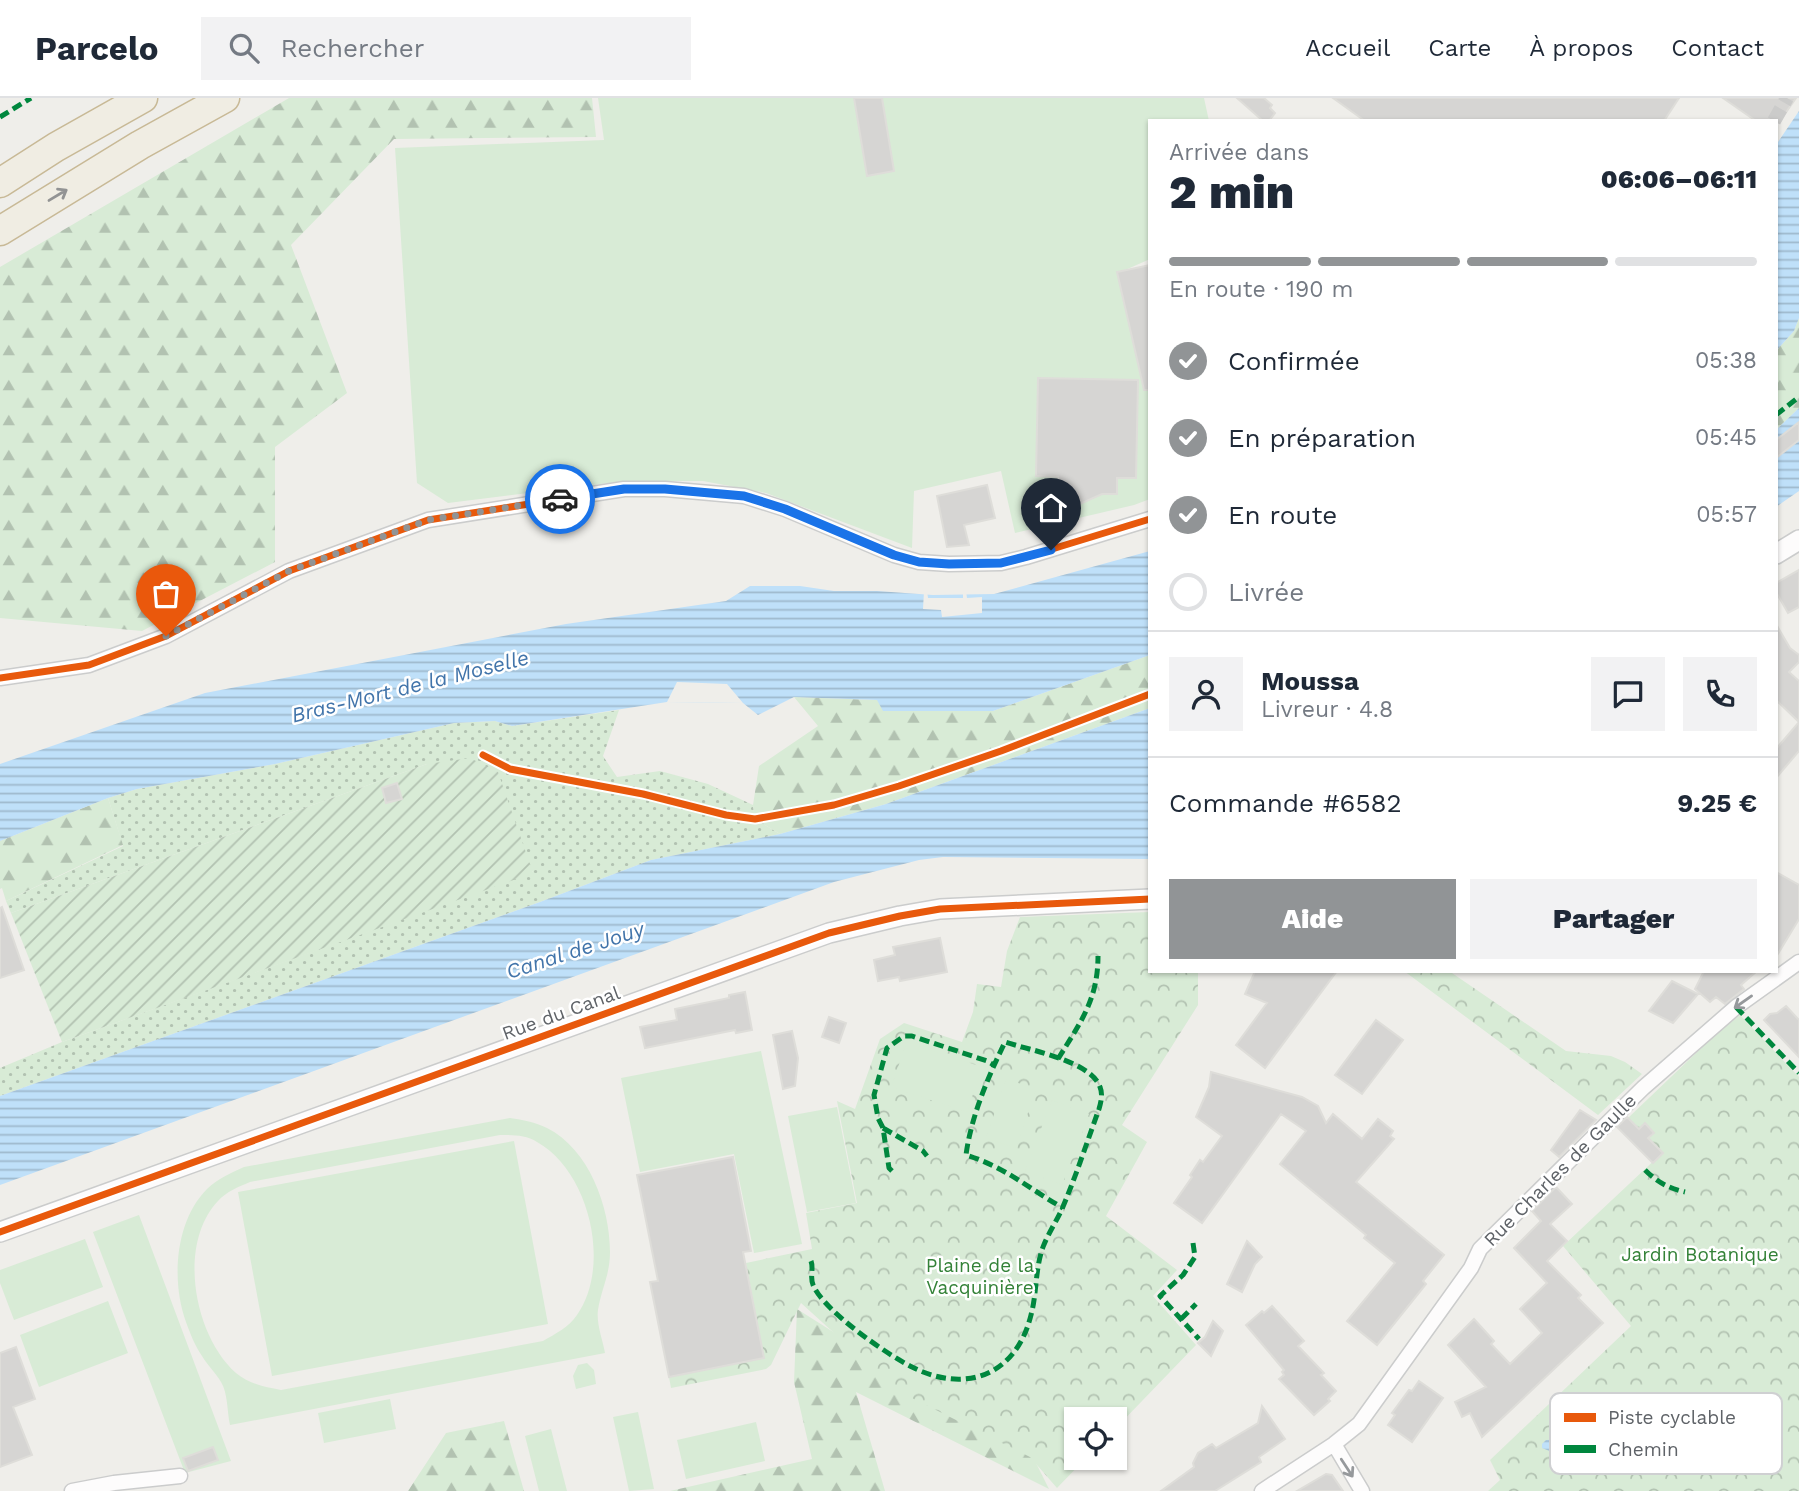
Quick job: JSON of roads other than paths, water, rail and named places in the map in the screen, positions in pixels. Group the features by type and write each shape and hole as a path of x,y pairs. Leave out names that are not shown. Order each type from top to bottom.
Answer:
{"highway":[{"path":"0,183 56,147 143,98"},
{"path":"0,231 140,145 225,98"}],"street":[{"path":"0,678 89,665 127,651 166,636 289,571 428,520 624,489 665,489 744,496 785,509 894,555 919,562 949,564 1001,563 1148,520"},
{"path":"1778,553 1799,540"},
{"name":"Rue du Canal","path":"0,1233 830,933 940,909 1148,898"},
{"name":"Rue Charles de Gaulle","path":"1262,1491 1334,1444 1359,1424 1471,1268 1480,1249 1643,1088 1736,1007 1799,962"},
{"path":"1334,1444 1362,1491"},
{"path":"72,1491 114,1483 180,1476"}],"water":[{"path":"1799,111 1799,318 1794,331 1778,349 1778,142"},
{"path":"1799,408 1799,491 1778,506 1778,428"},
{"name":"Bras-Mort de la Moselle","path":"1148,552 1148,656 993,711 883,711 877,700 794,697 758,715 743,703 667,702 512,726 495,721 454,723 275,764 137,789 0,841 0,764 205,693 566,624 726,601 750,586 800,586 834,591 933,595 994,594"},
{"name":"Canal de Jouy","path":"1148,709 1148,859 943,857 919,860 834,882 0,1185 0,1096 651,860 780,834 886,804"},
{"path":"1546,1440 1550,1440 1550,1451 1542,1448"}],"tunnel":[{"path":"1775,119 1787,98"}],"park label":[{"name":"Jardin Botanique","path":"1700,1254"},
{"name":"Plaine de la Vacquinière","path":"980,1276"}]}
